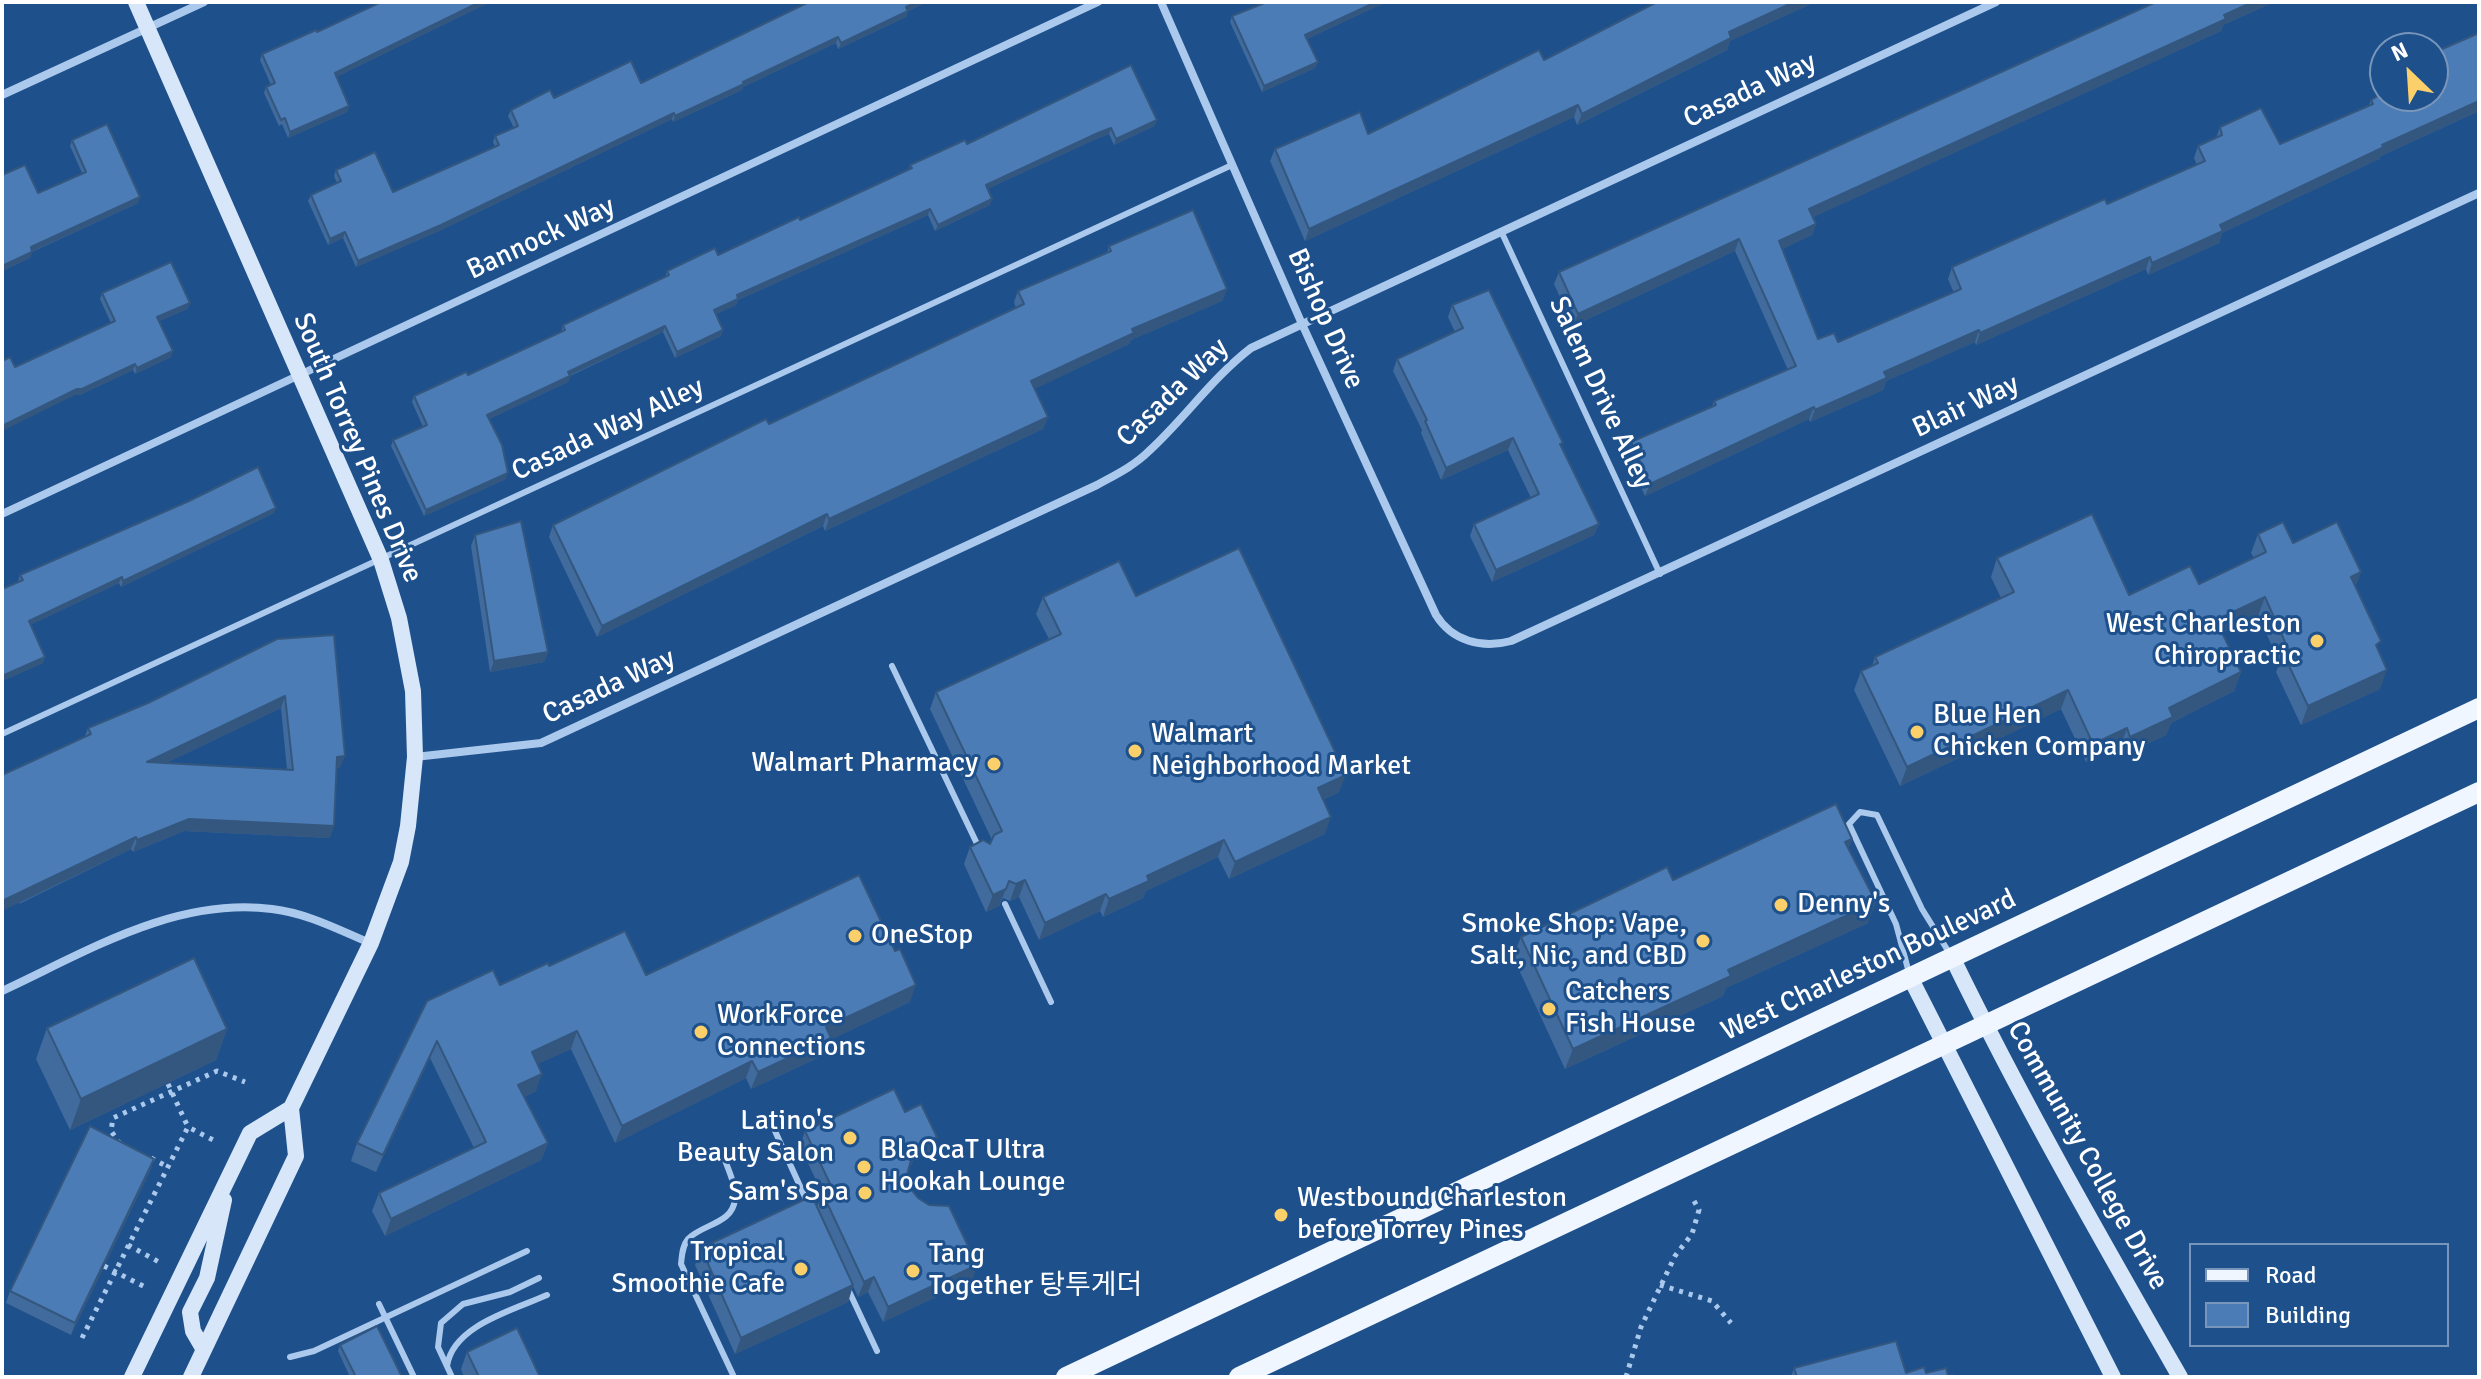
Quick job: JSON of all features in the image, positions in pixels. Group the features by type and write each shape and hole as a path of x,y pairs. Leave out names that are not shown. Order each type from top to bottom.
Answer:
{"main road":[{"name":"South Torrey Pines Drive","path":"136,2 381,560 399,618 413,691 415,757 401,862 371,943 291,1108"},
{"name":"West Charleston Boulevard","path":"1066,1377 2479,708"},
{"path":"1239,1377 2479,792"},
{"name":"Community College Drive","path":"1952,957 2080,1204 2180,1377"},
{"path":"1910,977 2113,1377"},
{"path":"132,1377 250,1133 291,1108 296,1156 191,1377"},
{"path":"204,1350 193,1331 190,1312 207,1278 231,1172"}],"street":[{"path":"2,95 204,2"},
{"name":"Bannock Way","path":"2,514 1098,2"},
{"name":"Bishop Drive","path":"1161,2 1302,324 1436,615 1453,635 1467,641"},
{"name":"Casada Way","path":"415,757 541,743 1097,485 1125,470 1149,451 1227,366 1251,348 1996,2"},
{"name":"Blair Way","path":"1467,641 1500,644 1511,641 2479,193"},
{"path":"2,991 168,917 232,906 275,909 302,916 371,943"}],"lane":[{"name":"Casada Way Alley","path":"2,734 1232,165"},
{"name":"Salem Drive Alley","path":"1501,231 1660,574"},
{"path":"892,666 982,855"},
{"path":"1910,977 1896,924 1849,824 1860,812 1877,815 1922,909 1952,957"},
{"path":"1005,904 1051,1002"},
{"path":"775,1131 813,1214"},
{"path":"723,1155 735,1196 733,1209 725,1218 687,1240 681,1264 734,1377"},
{"path":"290,1357 314,1351 527,1251"},
{"path":"452,1377 438,1347 441,1323 463,1304 510,1292 539,1278"},
{"path":"845,1282 877,1351"},
{"path":"447,1367 449,1356 468,1333 547,1295"},
{"path":"379,1304 414,1377"}],"path":[{"path":"131,1149 115,1138 110,1125 113,1118 217,1071 245,1082"},
{"path":"168,1084 188,1127 217,1142"},
{"path":"82,1338 188,1127"},
{"path":"143,1155 168,1167"},
{"path":"1626,1377 1641,1327 1660,1285 1675,1256 1692,1234 1699,1210 1693,1199"},
{"path":"128,1245 159,1262"},
{"path":"104,1266 147,1288"},
{"path":"1660,1285 1712,1301 1731,1323"}],"building":[{"path":"381,2 480,2 335,73 349,106 290,132 266,87 275,83 262,54"},
{"path":"809,2 917,2 906,7 908,11 841,43 838,37 744,84 675,116 674,113 441,225 358,261 345,232 330,239 311,195 341,181 336,170 375,152 393,192 499,145 495,136 518,126 511,110 550,90 554,98 631,61 641,83"},
{"path":"1267,2 1376,2 1305,35 1318,62 1264,86 1232,16"},
{"path":"1657,2 1794,2 1729,32 1731,38 1582,114 1578,105 1309,229 1275,149 1360,112 1368,134 1539,50 1544,60"},
{"path":"2156,2 2253,2 2224,15 2226,19 1809,209 1816,224 1779,241 1818,339 1834,333 1838,342 1961,289 1952,267 2105,199 2107,204 2205,161 2198,146 2222,135 2220,127 2261,108 2280,144 2369,106 2369,112 2449,112 2449,46 2479,33 2479,101 2220,225 2223,231 2152,263 2150,257 1980,333 1979,330 1884,372 1887,378 1815,410 1814,407 1650,484 1631,442 1716,405 1714,401 1796,366 1739,239 1578,314 1559,272"},
{"path":"1131,65 1157,120 1116,139 1111,128 986,185 992,199 938,225 930,209 737,295 738,299 714,310 723,330 677,352 665,326 487,415 502,445 508,473 426,510 393,440 427,425 414,396 565,330 563,325 669,275 667,271 715,248 718,255 799,217 800,220 912,168 910,165 965,140 967,144"},
{"path":"107,124 140,197 31,247 32,252 2,266 2,175 25,165 38,193 86,172 72,140"},
{"path":"1193,210 1227,289 1132,329 1134,333 1031,381 1048,417 829,519 827,514 602,626 553,525 766,419 769,424 1024,304 1018,291 1111,251 1109,246"},
{"path":"171,262 190,303 157,317 173,351 137,368 135,364 77,389 2,426 2,361 10,357 15,367 115,321 102,293"},
{"path":"1489,290 1599,524 1496,570 1474,524 1539,494 1513,438 1446,468 1397,359 1463,328 1452,305"},
{"path":"258,467 276,508 123,581 122,577 29,621 45,657 2,676 2,589 23,580 20,575 189,501"},
{"path":"2092,514 2129,595 2190,566 2199,584 2266,552 2258,534 2283,522 2293,543 2337,522 2361,572 2351,577 2381,641 2376,645 2387,670 2308,706 2283,653 2289,651 2265,597 2216,620 2241,672 2169,708 2173,717 2130,737 2127,728 2093,744 2068,690 1907,767 1861,671 1878,663 1875,657 2014,592 1997,558"},
{"path":"521,521 548,652 494,661 475,535"},
{"name":"Walmart Neighborhood Market","path":"1239,548 1346,775 1318,788 1331,817 1235,862 1224,840 1147,876 1149,881 1109,899 1106,894 1045,923 1025,880 1016,884 1009,881 1006,889 993,895 970,847 983,840 990,844 994,835 1002,831 936,692 1061,634 1043,597 1119,561 1136,596"},
{"path":"334,635 345,756 337,757 334,826 189,819 137,840 136,837 2,901 2,775 91,734 88,728 148,703 277,639","holes":["285,696 293,770 147,762"]},
{"path":"1836,804 1852,839 1845,842 1876,902 1728,970 1731,976 1573,1049 1521,937 1667,867 1673,880"},
{"path":"859,875 895,951 900,949 916,985 826,1027 831,1038 758,1072 752,1061 622,1126 577,1031 532,1052 542,1074 518,1085 548,1143 391,1219 379,1193 486,1142 437,1041 383,1155 357,1143 427,1001 493,970 500,985 625,931 646,975"},
{"path":"194,958 227,1029 81,1099 47,1028"},
{"path":"894,1089 905,1112 921,1104 937,1137 920,1145 912,1156 907,1175 910,1188 929,1205 949,1206 977,1265 888,1307 874,1277 864,1282 822,1192 832,1188 805,1131"},
{"path":"90,1126 154,1159 75,1323 10,1291"},
{"path":"812,1196 853,1285 741,1338 701,1248"},
{"path":"377,1326 402,1377 356,1377 340,1345"},
{"path":"517,1328 540,1377 479,1377 467,1352"},
{"path":"1896,1341 1906,1373 1924,1367 1926,1373 1946,1368 1948,1376 1953,1377 1797,1377 1794,1368"}],"place":[{"name":"West Charleston Chiropractic","path":"2317,641"},
{"name":"Blue Hen Chicken Company","path":"1917,732"},
{"name":"Walmart Neighborhood Market","path":"1135,751"},
{"name":"Walmart Pharmacy","path":"994,764"},
{"name":"Denny's","path":"1781,905"},
{"name":"OneStop","path":"855,936"},
{"name":"Smoke Shop: Vape, Salt, Nic, and CBD","path":"1703,941"},
{"name":"Catchers Fish House","path":"1549,1009"},
{"name":"WorkForce Connections","path":"701,1032"},
{"name":"Latino's Beauty Salon","path":"850,1138"},
{"name":"BlaQcaT Ultra Hookah Lounge","path":"864,1167"},
{"name":"Sam's Spa","path":"865,1193"},
{"name":"Westbound Charleston before Torrey Pines","path":"1281,1215"},
{"name":"Tropical Smoothie Cafe","path":"801,1269"},
{"name":"Tang Together 탕투게더","path":"913,1271"}]}
